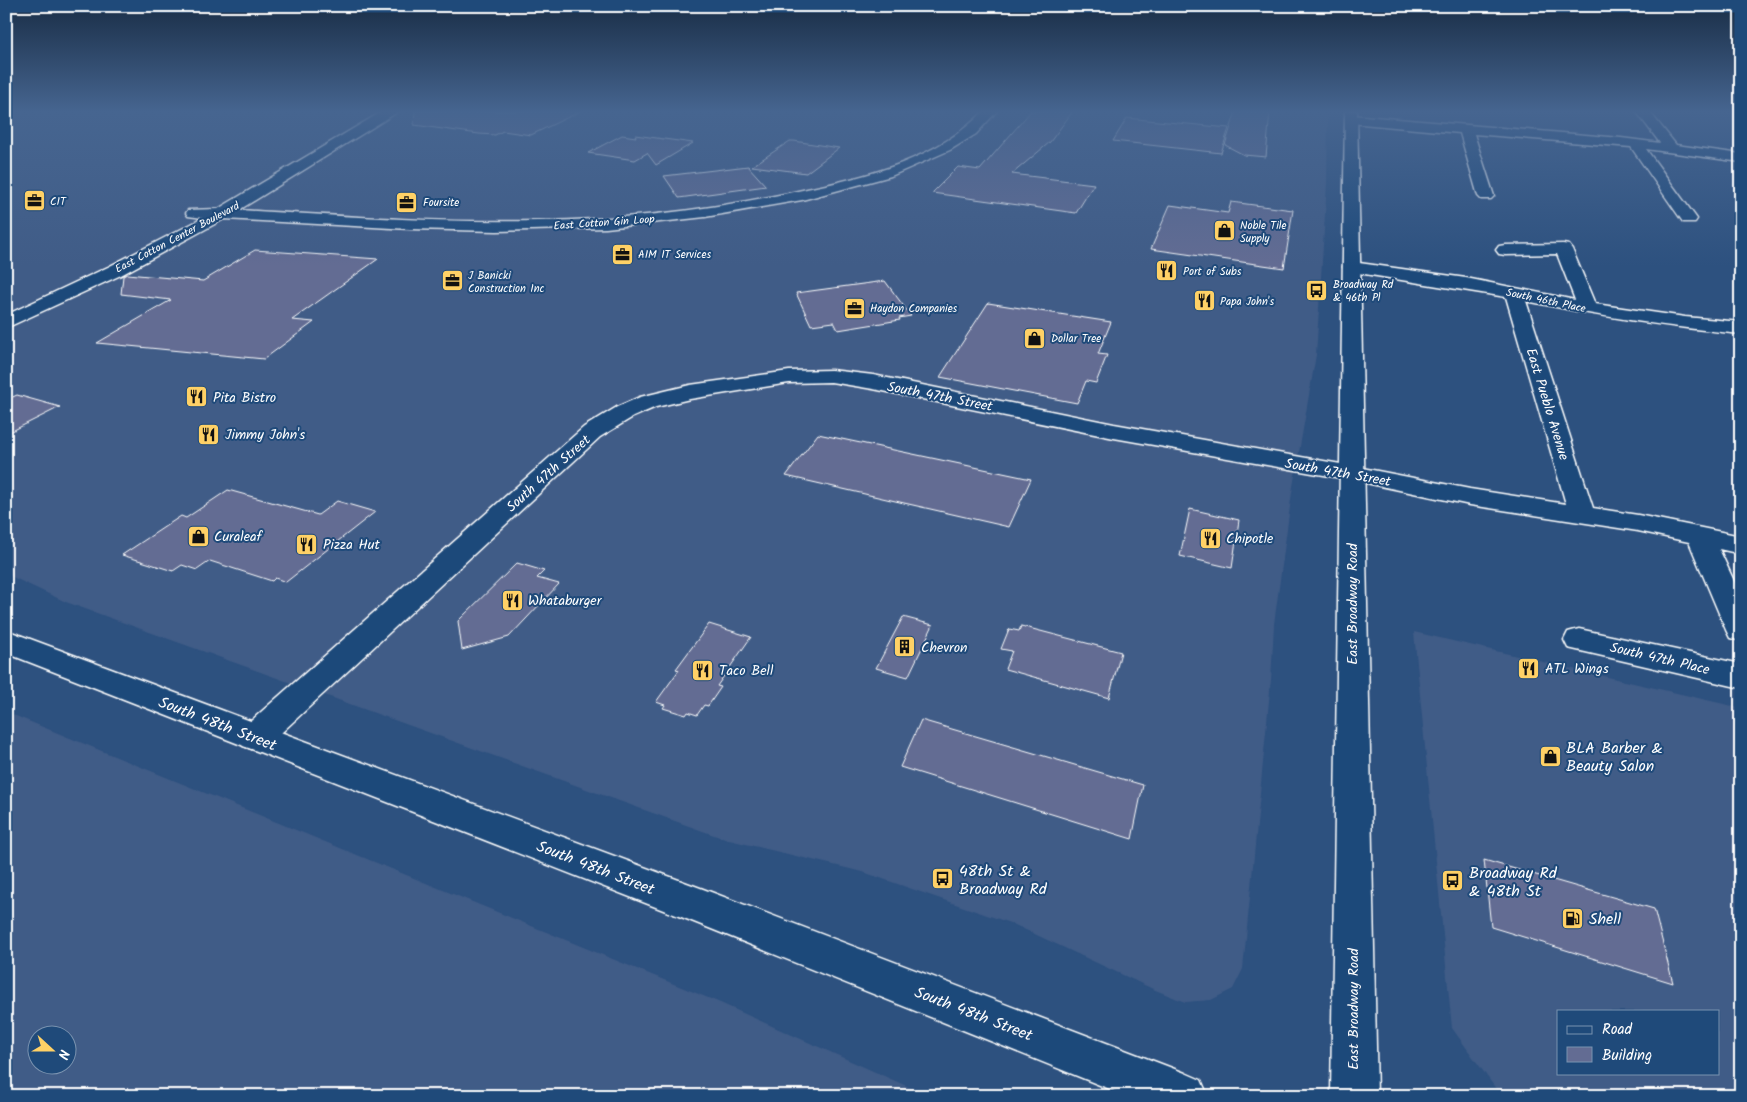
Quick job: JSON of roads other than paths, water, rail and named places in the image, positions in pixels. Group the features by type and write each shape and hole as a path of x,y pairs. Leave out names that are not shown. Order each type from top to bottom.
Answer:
{"street":[{"name":"East Cotton Center Boulevard","path":"32,293 110,257 194,213 282,162"},
{"name":"East Cotton Center Boulevard","path":"6,322 131,263 222,214 305,162"},
{"name":"East Cotton Gin Loop","path":"194,213 402,223 539,226 657,219 754,205 838,187 881,175 914,162"},
{"name":"East Broadway Road","path":"1351,162 1354,1096"},
{"path":"1480,162 1486,196"},
{"path":"1648,162 1689,219"},
{"path":"1505,250 1563,249 1588,308"},
{"name":"South 46th Place","path":"1352,267 1441,280 1588,308 1670,321 1741,328"},
{"name":"East Pueblo Avenue","path":"1514,293 1582,514"},
{"name":"South 47th Street","path":"255,737 592,432 625,412 681,394 722,386 789,377 832,376 873,382 1124,433 1352,473 1470,497 1638,523 1741,545"},
{"path":"1700,536 1741,630"},
{"name":"South 47th Place","path":"1579,640 1741,676"},
{"name":"South 48th Street","path":"6,641 703,907 1185,1096"}],"place":[{"name":"CIT","path":"34,201"},
{"name":"Foursite","path":"407,202"},
{"name":"Noble Tile Supply","path":"1224,231"},
{"name":"AIM IT Services","path":"622,254"},
{"name":"Port of Subs","path":"1167,271"},
{"name":"J Banicki Construction Inc","path":"452,281"},
{"name":"Broadway Rd & 46th Pl","path":"1317,290"},
{"name":"Papa John's","path":"1204,301"},
{"name":"Haydon Companies","path":"854,308"},
{"name":"Dollar Tree","path":"1035,338"},
{"name":"Pita Bistro","path":"197,397"},
{"name":"Jimmy John's","path":"209,434"},
{"name":"Curaleaf","path":"198,536"},
{"name":"Chipotle","path":"1210,538"},
{"name":"Pizza Hut","path":"307,544"},
{"name":"Whataburger","path":"512,600"},
{"name":"Chevron","path":"905,647"},
{"name":"ATL Wings","path":"1529,668"},
{"name":"Taco Bell","path":"703,670"},
{"name":"BLA Barber & Beauty Salon","path":"1550,756"},
{"name":"48th St & Broadway Rd","path":"943,879"},
{"name":"Broadway Rd & 48th St","path":"1453,881"},
{"name":"Shell","path":"1573,918"}]}
